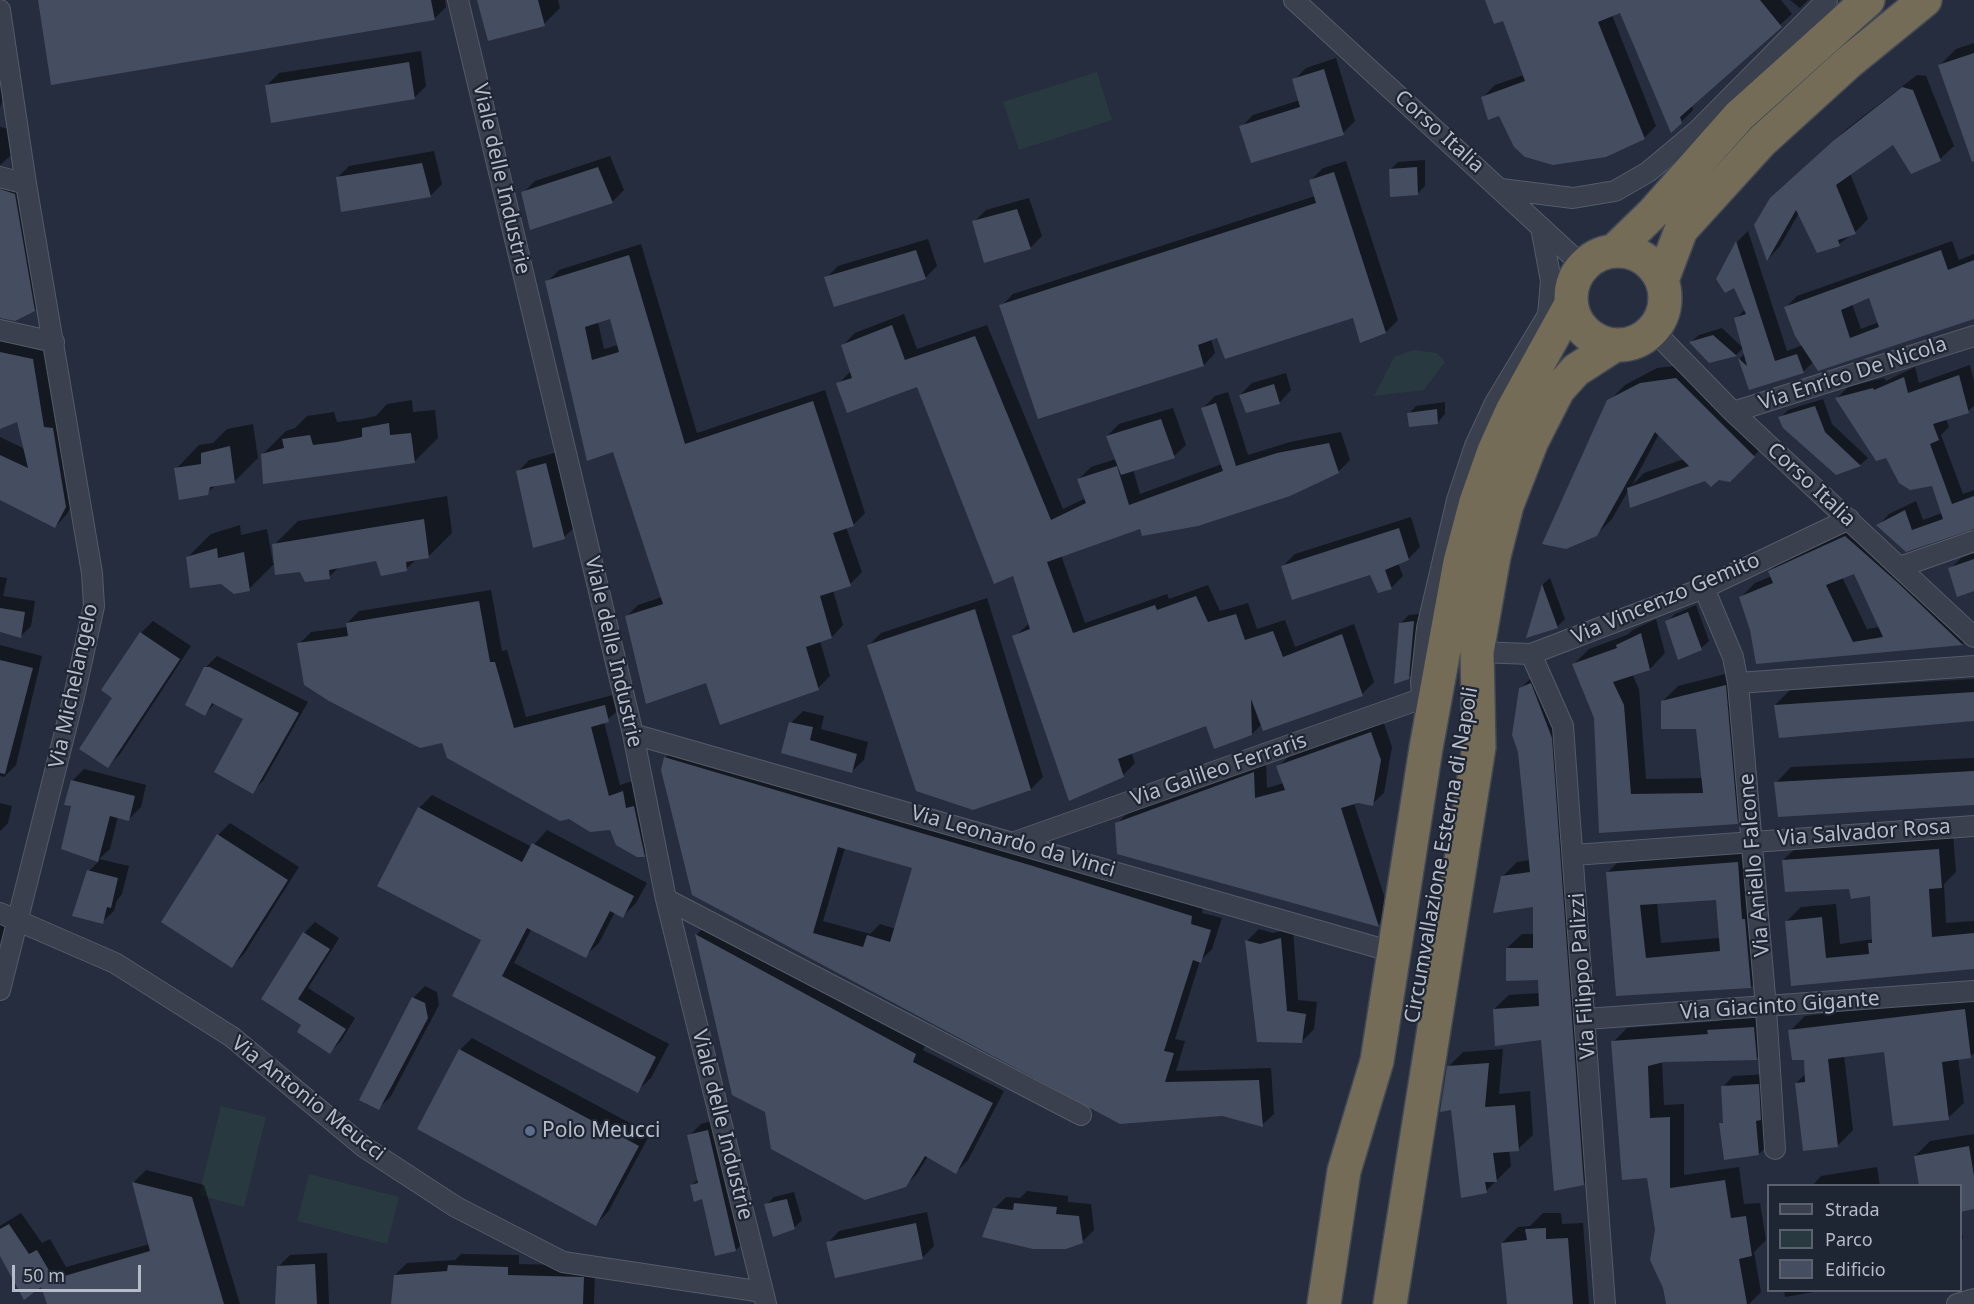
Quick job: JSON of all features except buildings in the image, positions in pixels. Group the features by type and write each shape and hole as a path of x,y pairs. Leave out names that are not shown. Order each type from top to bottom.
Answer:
{"highway":[{"path":"1615,250 1654,212 1739,116 1868,0"},
{"path":"1662,280 1681,230 1762,141 1849,62 1925,0"},
{"path":"1570,304 1575,320 1585,333 1599,342 1615,345 1632,343 1652,329 1664,310 1665,295 1662,280 1654,267 1643,258 1629,252 1615,250 1600,253 1583,267"},
{"name":"Circumvallazione Esterna di Napoli","path":"1392,1060 1393,952 1426,748 1460,562 1476,502 1512,411 1570,304 1571,287 1583,267"},
{"path":"1390,1304 1479,747 1478,652 1494,556 1507,506 1532,441 1558,390 1576,370 1615,345"},
{"name":"Circumvallazione Esterna di Napoli","path":"1392,1060 1478,652"},
{"path":"1324,1304 1344,1172 1392,1060"},
{"path":"1340,1304 1392,1060"},
{"path":"1367,1304 1392,1060"}],"street":[{"name":"Viale delle Industrie","path":"458,0 633,734 666,899 765,1298"},
{"name":"Corso Italia","path":"1294,0 1583,267"},
{"path":"1501,189 1573,198 1615,191 1648,172 1697,130 1827,0"},
{"name":"Via Michelangelo","path":"0,10 26,184 92,573 94,606 9,917 0,990"},
{"path":"0,177 26,184"},
{"path":"1426,748 1421,682 1427,628 1441,560 1475,446 1495,403 1548,315 1551,281 1541,227"},
{"name":"Corso Italia","path":"1652,329 1732,412 1974,637"},
{"path":"0,330 54,342"},
{"name":"Via Enrico De Nicola","path":"1732,412 1974,336"},
{"name":"Via Vincenzo Gemito","path":"1478,652 1531,654 1704,588 1849,519"},
{"path":"1900,567 1974,541"},
{"name":"Via Aniello Falcone","path":"1704,588 1733,657 1738,683 1753,840 1775,1149"},
{"name":"Via Filippo Palizzi","path":"1531,654 1563,726 1605,1304"},
{"path":"1738,683 1974,666"},
{"name":"Via Galileo Ferraris","path":"1015,842 1423,698"},
{"name":"Via Leonardo da Vinci","path":"633,734 1393,952"},
{"name":"Via Salvador Rosa","path":"1574,855 1974,825"},
{"path":"666,899 1081,1115"},
{"name":"Via Antonio Meucci","path":"9,917 115,963 232,1037 364,1147 456,1207 563,1262 765,1298"},
{"name":"Via Giacinto Gigante","path":"1586,1019 1766,1008 1974,991"},
{"path":"1957,1304 1974,1299"}],"green space":[{"path":"1097,72 1112,120 1019,150 1003,102"},
{"path":"1414,350 1437,353 1445,362 1424,390 1374,396 1394,357"},
{"path":"221,1106 266,1117 244,1207 199,1195"},
{"path":"309,1174 399,1197 387,1244 297,1221"}],"place":[{"name":"Polo Meucci","path":"530,1131"}]}
